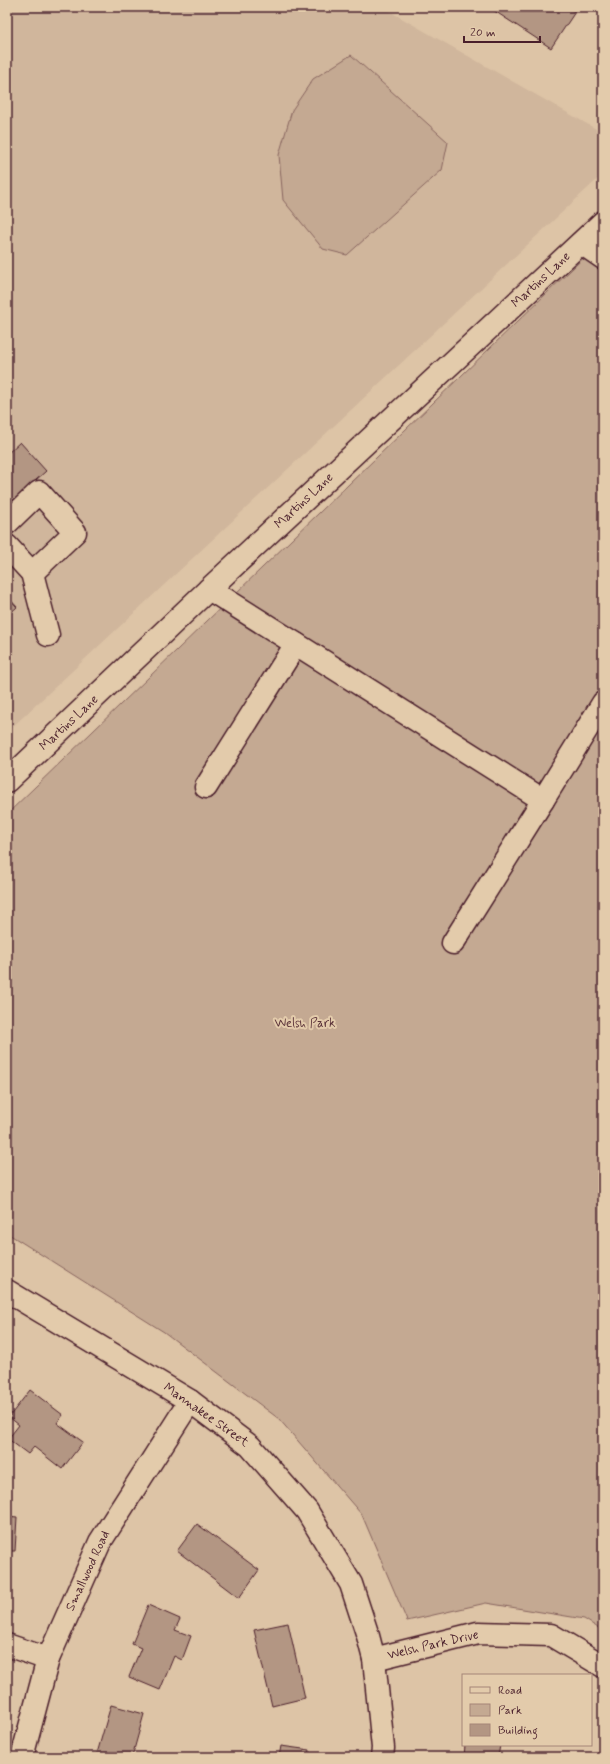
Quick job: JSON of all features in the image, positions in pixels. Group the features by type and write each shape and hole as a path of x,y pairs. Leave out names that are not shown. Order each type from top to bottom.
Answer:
{"street":[{"name":"Martins Lane","path":"7,781 209,589 603,222"},
{"path":"581,242 603,258"},
{"path":"7,523 39,492 75,532 32,573"},
{"path":"7,546 32,573 48,635"},
{"path":"209,589 543,800"},
{"path":"206,787 296,644"},
{"path":"453,942 603,703"},
{"name":"Mannakee Street","path":"7,1291 190,1401 250,1446 307,1511 351,1584 374,1659 383,1748 382,1757"},
{"name":"Smallwood Road","path":"22,1757 48,1659 100,1542 190,1401"},
{"name":"Welsh Park Drive","path":"374,1659 478,1633 551,1635 603,1666"},
{"path":"7,1645 48,1659"}],"shaded area":[{"path":"8,7 382,7 603,133 603,174 7,732"}],"green space":[{"path":"351,55 448,142 442,170 347,255 323,249 283,200 279,155 292,110 313,79"},
{"name":"Welsh Park","path":"603,239 603,1631 584,1619 486,1603 407,1621 362,1515 279,1419 164,1332 7,1233 7,814"}],"building":[{"path":"567,7 575,12 551,48 490,8"},
{"path":"20,442 46,471 7,506 7,454"},
{"path":"7,596 17,607 7,616"},
{"path":"30,1390 63,1415 57,1423 83,1442 62,1469 34,1447 28,1454 8,1439 19,1425 9,1417"},
{"path":"7,1516 17,1517 15,1551 7,1551"},
{"path":"197,1524 259,1570 239,1598 177,1551"},
{"path":"148,1605 180,1619 175,1630 191,1636 182,1660 174,1656 160,1690 129,1677 141,1648 132,1644"},
{"path":"288,1623 305,1698 272,1706 254,1630"},
{"path":"111,1705 144,1714 132,1757 96,1757"},
{"path":"281,1746 310,1750 309,1757 279,1757"},
{"path":"465,1746 500,1746 498,1757 464,1757"}]}
